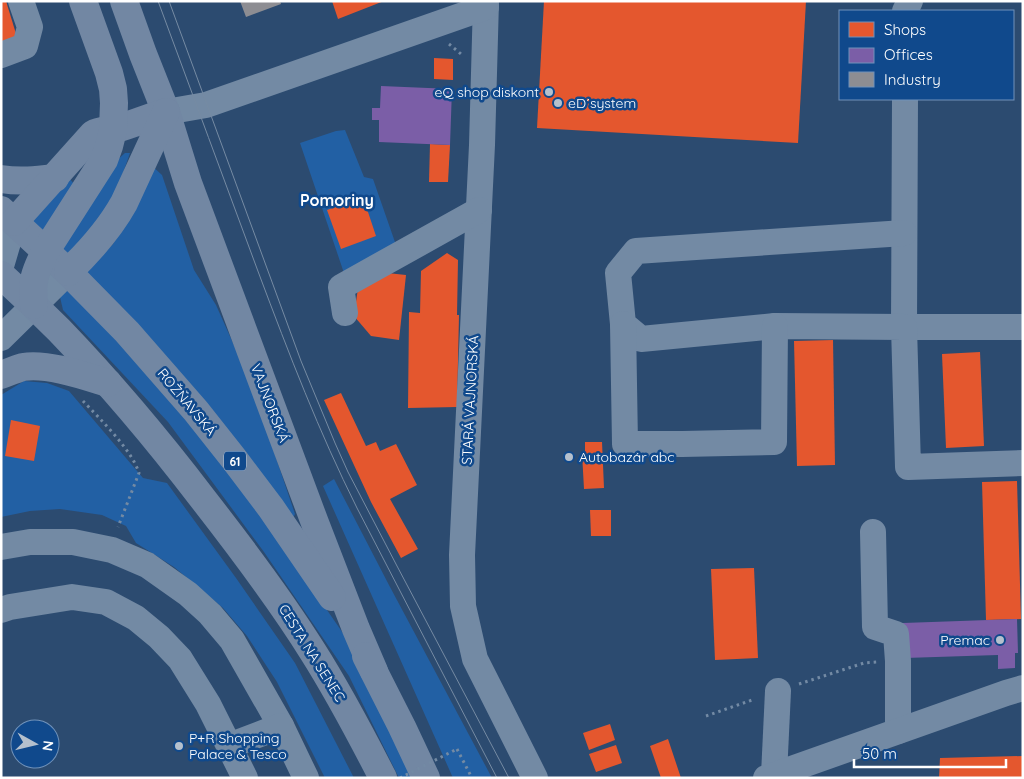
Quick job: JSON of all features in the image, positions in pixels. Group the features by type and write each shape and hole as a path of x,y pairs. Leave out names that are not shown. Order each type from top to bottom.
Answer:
{"main road":[{"path":"34,305 33,281 38,265 104,160 113,130 114,103 112,81 83,1"},
{"path":"68,272 103,236 116,218 166,112 124,1"},
{"path":"6,223 55,178 93,134 102,130 113,130 166,112"},
{"name":"VAJNORSKÁ","path":"166,112 185,176 315,523 374,671"},
{"path":"113,130 133,138 149,148 185,176"},
{"path":"1,179 24,181 55,178"},
{"name":"ROŽŇAVSKÁ","path":"6,223 68,272 127,332 196,411 271,508 326,587 374,671"},
{"path":"1,275 58,329 108,384"},
{"path":"1,375 24,367 41,367 77,374 108,384"},
{"name":"CESTA NA SENEC","path":"108,384 170,456 274,593 314,653 358,728 383,778"},
{"name":"61","path":"374,671 426,778"}],"street":[{"path":"1,55 25,46 30,26 21,1"},
{"name":"STARÁ VAJNORSKÁ","path":"166,112 206,105 486,4 479,210 462,556 463,606 475,659 535,778"},
{"path":"905,100 904,327 908,467 1023,464"},
{"path":"345,313 341,287 479,210"},
{"path":"1,266 6,223"},
{"path":"776,326 774,442 624,444 623,324 618,273 636,251 904,233"},
{"path":"1,338 68,272"},
{"path":"623,324 641,339 776,326 1023,327"},
{"path":"873,532 875,628 896,634 898,731"},
{"path":"1,546 30,542 73,542 112,550 147,566 188,594 210,614 232,640 281,726 306,778"},
{"path":"1,610 72,596 106,602 136,618 160,637 180,659 208,704 245,778"},
{"path":"778,690 777,776 898,731 1023,688"},
{"path":"229,746 281,726"}],"path":[{"path":"442,42 451,45 464,58"},
{"path":"81,399 118,439 136,464 138,473 118,526"},
{"path":"400,778 457,749 472,778"}],"shaded area":[{"path":"345,130 364,177 373,179 396,245 345,276 300,143 336,131"},
{"path":"125,153 130,153 116,193 93,231 68,256 61,250 115,162"},
{"path":"151,165 162,175 194,270 216,305 250,381 295,514 292,520 84,273 113,244 135,205"},
{"path":"69,178 74,184 41,233 28,220"},
{"path":"69,289 184,411 277,538 345,636 415,775 408,778 399,778 349,676 264,552 168,422 63,310 60,297"},
{"path":"24,381 47,383 69,391 143,478 167,483 295,663 354,778 325,778 277,682 247,636 223,608 174,567 136,543 126,526 102,515 60,509 30,511 1,517 1,395"},
{"path":"334,479 492,778 453,778 323,486"}],"building: Shops":[{"path":"1,1 6,1 17,37 1,42"},
{"path":"332,1 384,1 338,19"},
{"path":"544,1 806,1 798,143 537,128"},
{"path":"434,58 453,59 453,80 434,79"},
{"path":"430,144 450,145 448,182 429,182"},
{"path":"363,197 376,236 341,249 327,210"},
{"path":"447,253 458,260 457,407 408,408 409,312 420,313 421,271"},
{"path":"378,272 406,275 399,340 371,336 354,316 358,288"},
{"path":"833,340 835,465 797,466 794,341"},
{"path":"980,352 984,446 946,448 942,354"},
{"path":"341,393 366,446 376,442 380,451 396,444 417,485 390,499 418,549 401,558 371,502 324,400"},
{"path":"11,420 40,426 34,461 5,456"},
{"path":"585,442 602,442 604,488 584,489 582,453 585,453"},
{"path":"1017,481 1021,619 986,620 982,482"},
{"path":"590,510 611,510 611,536 591,536"},
{"path":"754,568 758,658 715,660 711,569"},
{"path":"610,724 615,740 589,750 583,733"},
{"path":"668,739 681,778 661,778 650,746"},
{"path":"616,745 622,763 596,772 589,754"},
{"path":"1023,756 1023,778 939,778 940,758"}],"building: Offices":[{"path":"381,86 452,89 450,145 379,142 379,120 372,120 372,108 380,108"},
{"path":"1017,619 1018,653 1015,653 1015,668 998,669 998,655 905,658 903,623"}],"building: Industry":[{"path":"240,1 280,1 281,4 246,17"}],"tram line":[{"path":"158,1 270,304 317,422 357,508 497,778"},
{"path":"169,1 301,361 335,443 348,472 509,778"}],"place":[{"name":"eQ shop diskont","path":"549,92"},
{"name":"eD´system","path":"558,103"},
{"name":"Autobazár abc","path":"569,457"},
{"name":"Premac","path":"1000,640"},
{"name":"P+R Shopping Palace & Tesco","path":"179,746"}],"district":[{"name":"Pomoriny","path":"337,200"}]}
